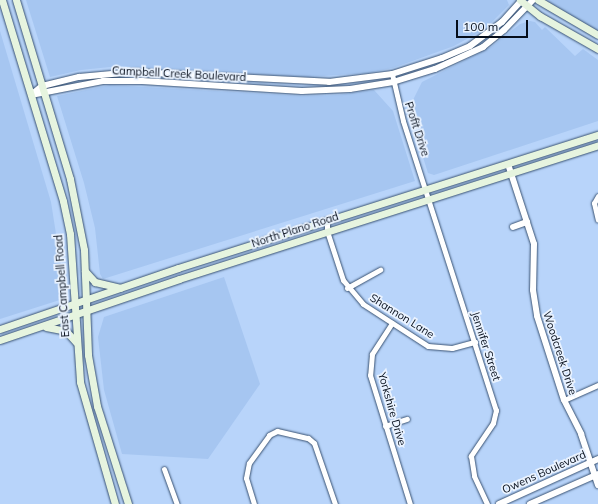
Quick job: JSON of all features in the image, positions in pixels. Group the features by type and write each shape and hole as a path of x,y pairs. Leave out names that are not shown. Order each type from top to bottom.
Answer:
{"main road":[{"name":"East Campbell Road","path":"2,0 63,201 70,234 76,342 80,382 115,504"},
{"name":"East Campbell Road","path":"16,0 70,179 81,227 85,271 88,355 105,431 127,502"},
{"path":"521,0 558,28 598,49"},
{"path":"538,0 598,35"},
{"name":"North Plano Road","path":"0,329 178,268 598,135"},
{"name":"North Plano Road","path":"0,340 179,279 598,145"},
{"path":"178,268 179,279"},
{"path":"85,271 94,282 120,288"},
{"path":"36,328 60,329 70,334 76,342"},
{"path":"94,434 105,431"},
{"path":"115,504 127,502"}],"street":[{"name":"Campbell Creek Boulevard","path":"31,95 43,90 102,74 128,72 218,78 329,82 392,74 464,49 497,26 521,0"},
{"name":"Campbell Creek Boulevard","path":"43,90 83,84 128,81 329,90 393,82 468,56 493,39 533,0"},
{"path":"464,49 468,56"},
{"path":"128,72 128,81"},
{"name":"Profit Drive","path":"392,74 403,121 426,189"},
{"path":"217,85 218,78"},
{"path":"329,82 329,90"},
{"name":"Woodcreek Drive","path":"508,164 512,172 535,249 534,305 564,400 596,474 598,485"},
{"name":"Jennifer Street","path":"426,189 496,410 494,423 471,456 474,476 487,504"},
{"path":"598,196 594,202 598,220"},
{"name":"Shannon Lane","path":"327,220 327,231 347,288 363,304 428,346 452,348 474,342"},
{"path":"513,227 527,222"},
{"path":"347,288 380,270"},
{"name":"Yorkshire Drive","path":"392,323 371,358 370,375 410,504"},
{"path":"564,400 598,385"},
{"path":"385,426 407,419"},
{"path":"254,504 246,478 249,463 269,435 277,431 302,436 314,443 318,448 335,504"},
{"name":"Owens Boulevard","path":"499,504 598,459"},
{"path":"164,469 176,504"},
{"path":"530,504 596,474"}],"shaded area":[{"path":"26,0 507,0 509,5 485,29 454,46 393,68 368,73 308,77 120,66 81,70 50,77"},
{"path":"546,0 598,0 598,31 571,16"},
{"path":"530,21 535,22 542,30 545,27 575,56 583,49 598,60 598,121 434,175 428,173 408,110 422,82 491,47 520,24"},
{"path":"0,31 51,202 66,298 0,319"},
{"path":"110,85 302,96 338,95 374,90 393,111 415,181 103,279 100,274 95,228 84,183 57,96"},
{"path":"224,277 260,384 208,459 122,454 104,390 98,337 104,317"}]}
